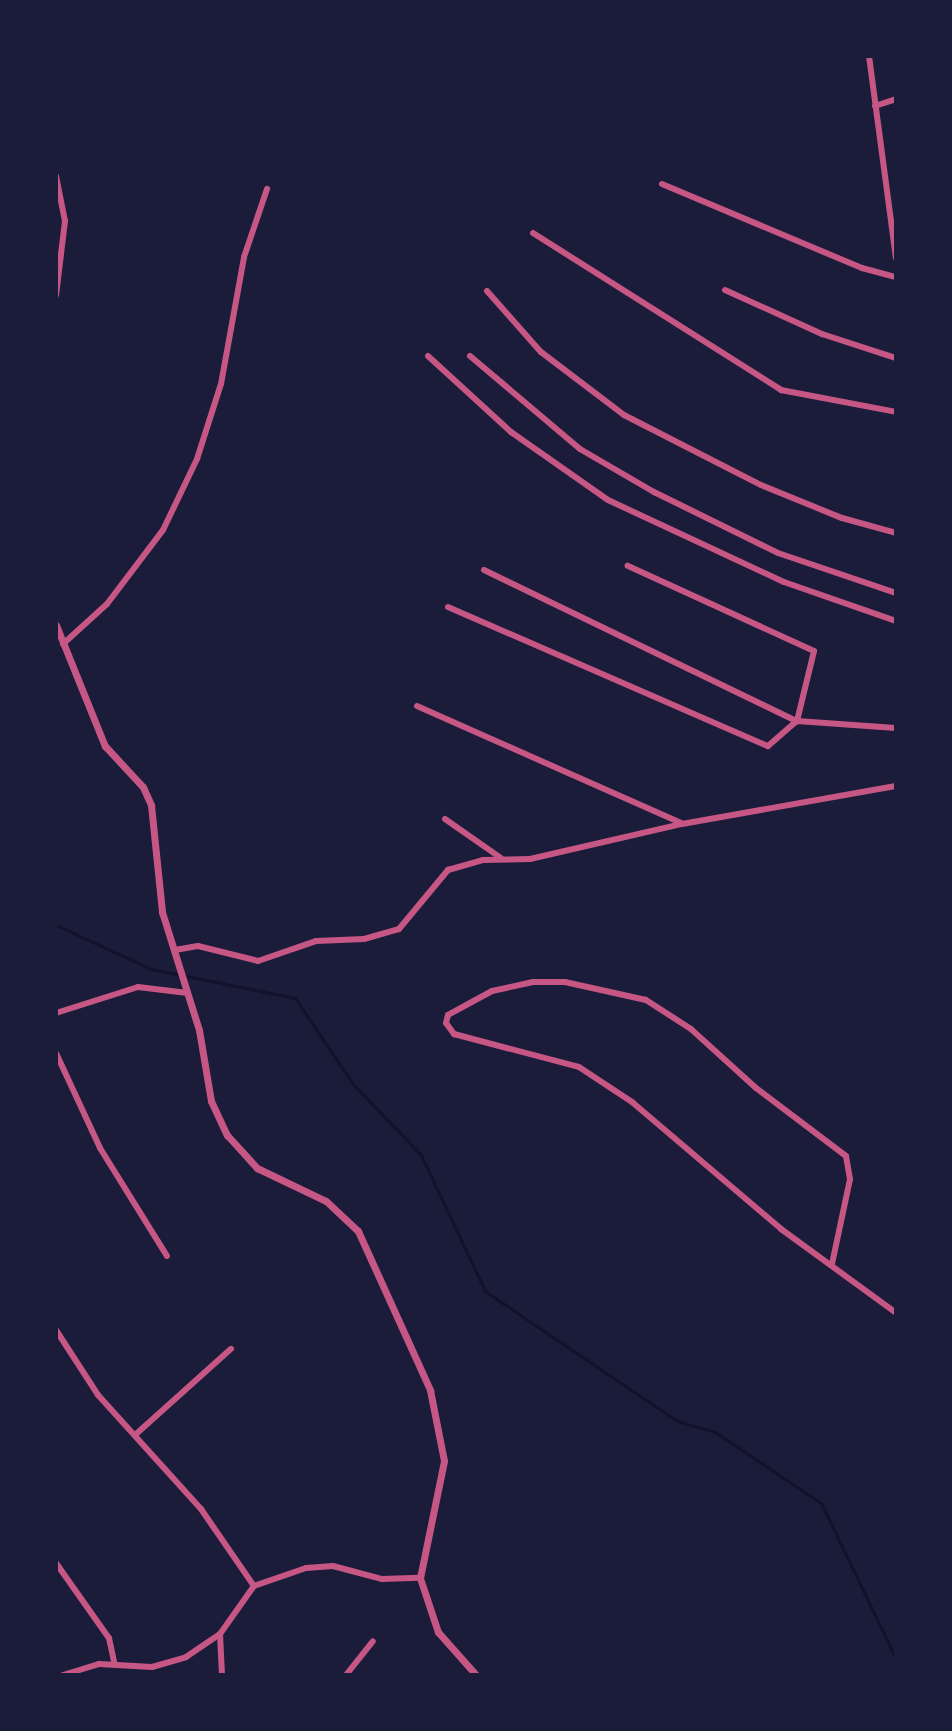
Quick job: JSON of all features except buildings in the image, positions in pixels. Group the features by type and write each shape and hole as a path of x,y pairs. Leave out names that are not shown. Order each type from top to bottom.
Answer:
{"street":[{"path":"869,56 896,258"},
{"path":"875,106 896,99"},
{"path":"56,176 65,221 56,295"},
{"path":"662,184 862,268 896,277"},
{"path":"63,644 107,604 163,530 197,459 221,384 244,257 267,189"},
{"path":"533,233 781,390 896,412"},
{"path":"725,290 822,334 896,358"},
{"path":"487,291 541,352 624,415 761,485 842,518 896,533"},
{"path":"428,356 523,441 608,500 784,582 896,621"},
{"path":"470,356 567,440 654,492 778,553 896,593"},
{"path":"448,607 768,746 797,721 814,651 628,566"},
{"path":"484,570 797,721 896,728"},
{"path":"56,625 105,746 143,787 151,805 162,912 185,981 211,1101 227,1135 257,1168 326,1201 358,1231 430,1390 444,1461 420,1578 438,1632 476,1675"},
{"path":"417,706 682,824"},
{"path":"175,950 198,946 258,961 316,941 364,939 399,929 448,870 502,858 530,859 682,824 896,786"},
{"path":"445,819 502,858"},
{"path":"832,1264 851,1168 846,1156 756,1088 691,1029 646,1000 611,988 533,982 492,991 448,1015 446,1023 454,1034 579,1067 632,1102 781,1229 896,1313"},
{"path":"56,1013 138,987 188,993"},
{"path":"56,1053 100,1148 167,1256"},
{"path":"56,1330 98,1395 201,1509 254,1586"},
{"path":"135,1435 231,1349"},
{"path":"56,1563 109,1638 114,1662"},
{"path":"63,1675 114,1662 152,1667 186,1657 220,1634 254,1586 306,1568 333,1566 382,1579 420,1578"},
{"path":"220,1634 222,1675"},
{"path":"346,1675 373,1641"}],"waterway":[{"path":"56,925 151,969 295,998 353,1084 421,1155 485,1291 677,1421 715,1432 821,1503 896,1659"}]}
